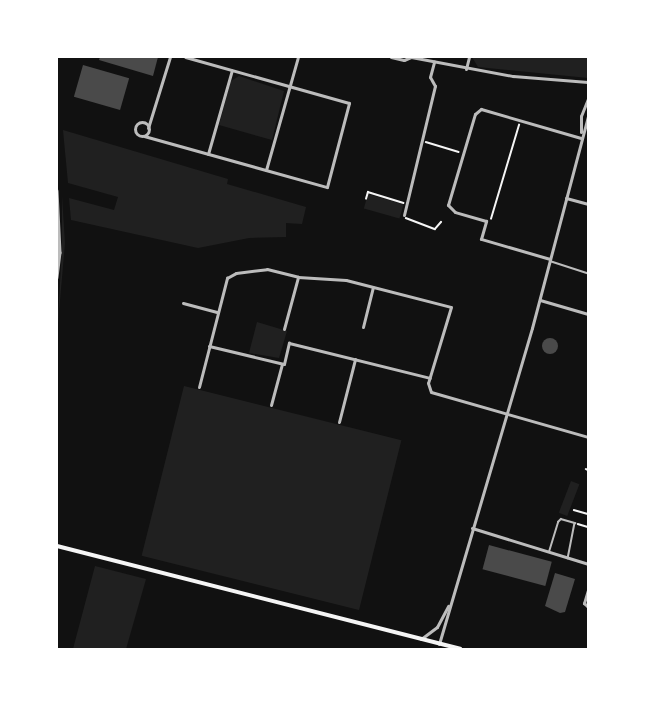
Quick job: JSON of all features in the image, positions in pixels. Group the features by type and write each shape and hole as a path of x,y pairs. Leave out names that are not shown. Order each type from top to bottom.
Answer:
{"main road":[{"path":"57,546 460,649"}],"street":[{"path":"144,136 148,128 170,57"},
{"path":"148,128 144,123 135,126 136,133 144,136 326,187 349,103 185,57"},
{"path":"266,170 298,57"},
{"path":"391,57 404,60 411,57 466,69 588,82"},
{"path":"466,69 469,57"},
{"path":"404,215 416,172 419,140 435,86 430,77 434,62"},
{"path":"208,154 232,70"},
{"path":"581,136 581,116 588,99"},
{"path":"550,260 481,239 486,221 455,212 448,205 463,153 478,111 581,136"},
{"path":"439,644 540,300 581,136 588,116"},
{"path":"57,191 57,278"},
{"path":"566,198 588,204"},
{"path":"199,387 225,282 232,274 267,269 298,277 346,280 451,307 430,378 431,392 507,412 588,436"},
{"path":"284,329 298,277"},
{"path":"363,328 373,287"},
{"path":"540,300 588,314"},
{"path":"183,303 217,312"},
{"path":"271,405 289,343 430,378"},
{"path":"209,346 282,364"},
{"path":"339,422 355,359"},
{"path":"472,528 588,564"},
{"path":"588,590 584,603 588,607"},
{"path":"421,639 437,627 451,601"}],"lane":[{"path":"550,260 588,273"},
{"path":"549,552 558,522 561,519 575,523 568,558"}],"path":[{"path":"486,221 491,219 520,121"},
{"path":"419,140 463,153"},
{"path":"366,199 368,192 407,204"},
{"path":"404,215 407,220 435,229 441,222"},
{"path":"574,510 588,514"},
{"path":"575,523 588,527"}],"shaded area":[{"path":"472,57 588,57 588,78 478,67"},
{"path":"239,76 284,91 272,140 219,125 231,81"},
{"path":"63,130 228,179 227,184 306,207 302,224 286,223 286,237 249,238 198,248 71,220 69,198 114,210 118,197 68,183"},
{"path":"368,194 404,204 399,219 364,208"},
{"path":"62,196 65,243 57,335 62,248"},
{"path":"257,322 287,331 279,358 249,353"},
{"path":"184,386 401,440 359,610 142,556"},
{"path":"571,481 579,484 567,516 559,513"},
{"path":"95,566 146,579 126,649 73,649"}],"building":[{"path":"100,57 158,57 153,76 99,60"},
{"path":"83,65 129,78 120,110 74,97"},
{"path":"547,338 553,338 558,343 556,352 553,354 547,354 542,349 542,343"},
{"path":"489,545 552,562 545,586 483,569"},
{"path":"555,573 575,579 565,612 560,613 545,606"}]}
